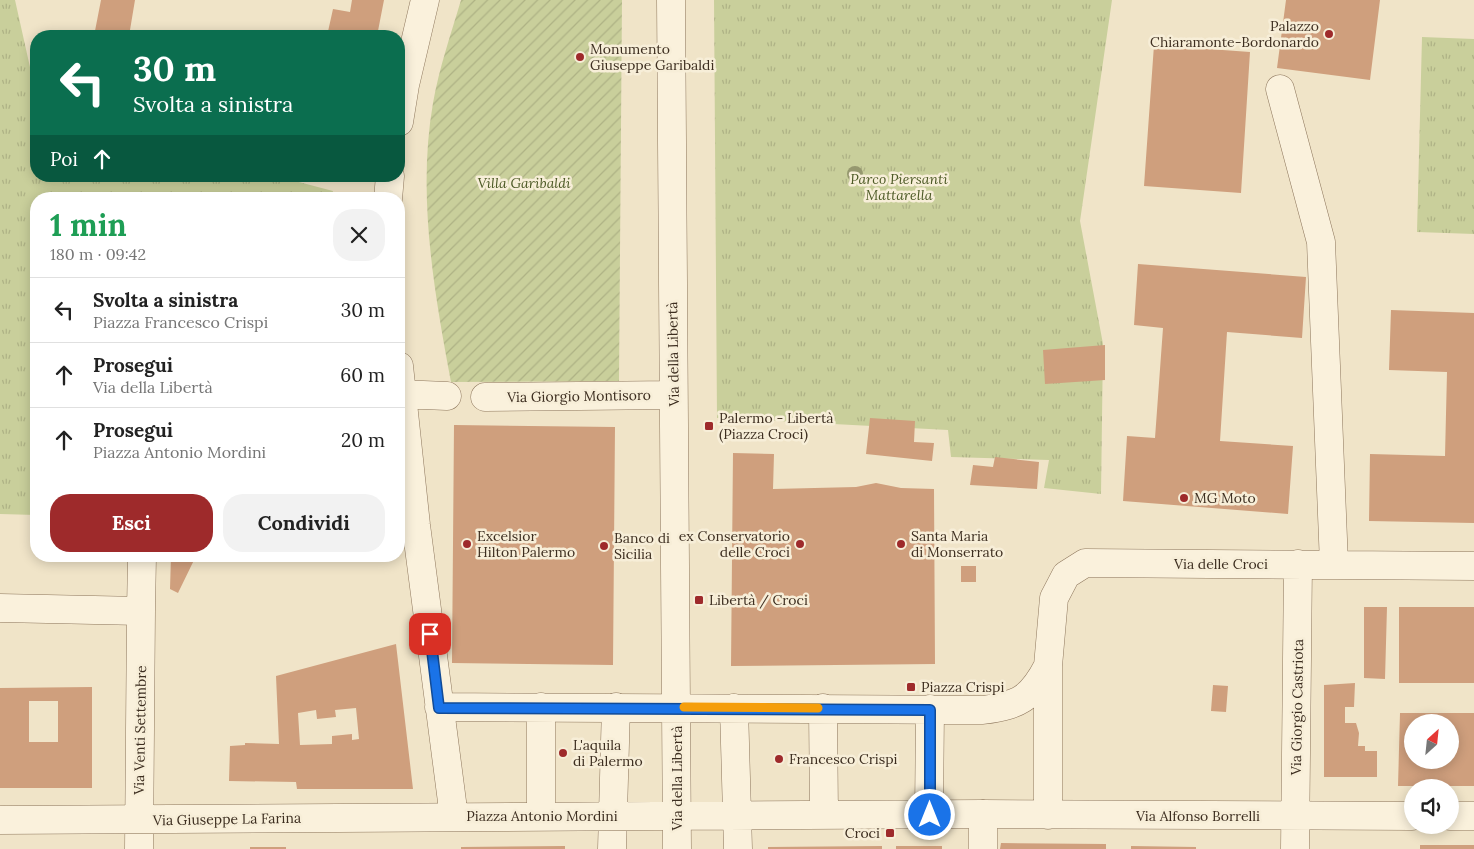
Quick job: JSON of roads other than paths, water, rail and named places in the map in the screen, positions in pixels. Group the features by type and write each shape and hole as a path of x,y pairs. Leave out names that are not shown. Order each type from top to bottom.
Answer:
{"street":[{"path":"405,81 425,0"},
{"name":"Via della Libertà","path":"671,0 677,849"},
{"path":"1280,89 1321,242 1334,564"},
{"path":"405,394 448,396"},
{"name":"Via Giorgio Montisoro","path":"485,397 673,395"},
{"name":"Piazza Antonio Mordini","path":"405,434 454,816 824,815"},
{"name":"Via Venti Settembre","path":"139,849 142,562"},
{"name":"Via delle Croci","path":"1048,815 1048,666 1054,598 1066,575 1085,563 1474,566"},
{"name":"Via Giorgio Castriota","path":"1295,849 1298,564"},
{"path":"0,608 141,611"},
{"path":"677,707 983,710 1003,707 1022,700 1037,687 1048,666"},
{"path":"541,707 541,816"},
{"path":"439,708 616,707 612,849"},
{"name":"Via della Libertà","path":"616,707 677,707"},
{"path":"734,708 738,849"},
{"path":"823,708 824,815"},
{"path":"930,710 930,815"},
{"path":"983,814 983,849"},
{"name":"Via Alfonso Borrelli","path":"824,815 1404,816"},
{"name":"Via Giuseppe La Farina","path":"0,820 454,816"},
{"path":"1459,816 1474,816"}],"place":[{"name":"Palazzo Chiaramonte-Bordonardo","path":"1329,34"},
{"name":"Monumento Giuseppe Garibaldi","path":"580,57"},
{"name":"Palermo - Libertà (Piazza Croci)","path":"709,426"},
{"name":"MG Moto","path":"1184,498"},
{"name":"Excelsior Hilton Palermo","path":"467,544"},
{"name":"ex Conservatorio delle Croci","path":"800,544"},
{"name":"Santa Maria di Monserrato","path":"901,544"},
{"name":"Banco di Sicilia","path":"604,546"},
{"name":"Libertà / Croci","path":"699,600"},
{"name":"Piazza Crispi","path":"911,687"},
{"name":"L'aquila di Palermo","path":"563,753"},
{"name":"Francesco Crispi","path":"779,759"},
{"name":"Croci","path":"890,833"}],"park label":[{"name":"Villa Garibaldi","path":"524,183"},
{"name":"Parco Piersanti Mattarella","path":"899,187"}]}
